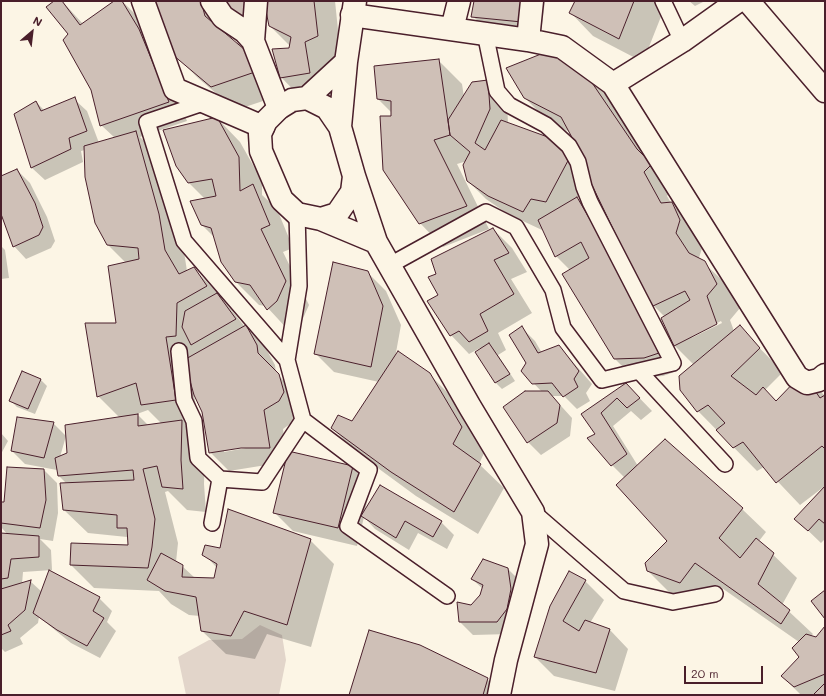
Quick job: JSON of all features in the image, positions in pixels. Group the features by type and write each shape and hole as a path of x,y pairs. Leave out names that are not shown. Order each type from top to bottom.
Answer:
{"street":[{"path":"142,1 175,89 264,127"},
{"path":"212,1 223,17 244,30 253,41 279,108"},
{"path":"253,41 256,1"},
{"path":"452,29 459,1"},
{"path":"528,40 532,1"},
{"path":"614,84 682,41 738,1"},
{"path":"748,1 825,92"},
{"path":"340,127 353,8 452,29 528,40 562,47 614,84 797,377 807,383 819,380 825,375"},
{"path":"307,98 346,62"},
{"path":"376,242 321,219 297,214 282,200 263,156 260,134 279,108 292,100 307,98 327,108 340,127 354,176 376,242 470,407 533,512 537,544 506,660 500,695"},
{"path":"321,219 337,214 352,192 354,176"}],"lane":[{"path":"663,1 682,41"},
{"path":"390,265 486,212 516,227 553,290 563,328 602,380 673,363 590,202 584,188 578,162 569,146 546,125 509,105 497,91 485,33"},
{"path":"206,102 147,122 184,241 287,360"},
{"path":"297,214 299,286 287,360 303,420 369,470 348,526 447,596"},
{"path":"179,351 184,400 194,421 198,458 220,479 262,482 303,420"},
{"path":"639,371 725,464"},
{"path":"212,523 220,479"},
{"path":"533,512 624,591 673,602 715,594"}],"shaded area":[{"path":"260,625 282,635 286,660 279,695 186,695 178,657 209,640 242,639"}],"building":[{"path":"54,1 62,1 80,25 114,1 122,1 139,29 169,102 100,126 91,90 63,40 68,34 46,7"},
{"path":"151,1 201,1 205,16 245,50 255,72 211,87 173,55"},
{"path":"222,1 249,1 248,20 240,18"},
{"path":"264,1 314,1 318,36 305,42 310,73 280,78 272,49 289,48 291,37 269,26"},
{"path":"474,1 524,1 522,22 471,17"},
{"path":"575,1 634,1 619,39 569,13"},
{"path":"551,50 582,68 637,149 652,164 644,172 661,203 672,202 680,220 676,233 689,253 705,261 717,284 707,296 717,324 674,346 661,318 690,300 685,291 653,306 639,283 591,183 583,158 561,117 524,98 506,68"},
{"path":"439,59 450,135 434,140 467,206 419,224 383,170 380,116 391,116 391,101 377,99 374,66"},
{"path":"488,80 490,109 475,143 485,150 501,120 556,140 571,155 546,202 531,199 523,212 488,196 467,181 463,165 470,152 450,135 448,120 472,82"},
{"path":"75,97 87,131 69,138 71,149 31,168 14,114 36,101 41,111"},
{"path":"217,117 239,157 240,191 253,184 270,225 261,229 286,281 277,301 267,310 250,285 235,282 221,262 211,228 201,225 190,201 216,196 212,179 188,183 176,166 163,130"},
{"path":"136,131 159,214 165,250 179,274 194,267 207,286 177,303 176,336 166,337 176,400 141,405 136,383 97,397 85,323 116,323 108,266 139,259 138,248 107,245 95,223 85,177 84,146"},
{"path":"17,169 35,203 43,227 39,235 13,247 1,214 1,176"},
{"path":"577,197 622,275 659,353 644,358 614,359 562,274 589,258 581,242 555,257 538,220"},
{"path":"493,228 509,253 494,260 514,294 480,314 488,331 469,342 459,331 450,336 427,301 438,295 428,277 436,274 431,259"},
{"path":"333,262 368,271 383,306 371,367 314,354"},
{"path":"217,293 236,319 191,345 182,327 185,311"},
{"path":"246,325 257,345 258,353 279,374 284,392 279,401 264,410 270,448 241,448 209,453 202,412 194,395 184,360"},
{"path":"740,325 760,348 731,376 756,395 763,387 776,401 803,373 820,398 825,395 825,449 822,446 776,483 743,442 733,448 716,430 725,423 708,405 697,412 680,390 679,376"},
{"path":"522,326 538,353 559,345 579,371 574,379 578,387 563,397 552,383 532,384 521,371 526,363 509,335"},
{"path":"489,343 510,374 495,383 475,352"},
{"path":"398,351 430,373 462,427 453,444 481,464 454,512 391,472 331,428 338,415 352,421"},
{"path":"22,371 41,379 28,409 9,401"},
{"path":"626,383 640,398 627,408 617,398 601,413 627,454 611,466 587,438 595,434 581,414"},
{"path":"525,391 548,391 560,405 557,423 527,443 503,407"},
{"path":"138,414 138,426 182,420 181,460 183,489 162,487 157,466 143,469 155,519 148,568 70,565 71,543 128,545 127,528 117,528 117,515 63,510 60,483 134,480 133,470 58,476 55,458 67,453 65,425"},
{"path":"17,417 54,422 44,458 11,451"},
{"path":"665,439 743,508 719,538 740,558 756,538 774,553 758,584 790,610 781,624 695,563 680,583 647,571 645,563 667,541 616,485"},
{"path":"288,451 353,466 338,528 273,513"},
{"path":"7,467 44,469 46,500 40,528 1,523 1,502 4,502"},
{"path":"380,485 442,521 433,537 405,521 396,538 361,516"},
{"path":"825,486 825,524 819,519 808,531 794,519"},
{"path":"228,509 311,539 287,625 244,611 231,636 201,631 196,597 165,591 147,580 161,553 183,565 182,577 214,578 217,564 202,555 205,545 220,548"},
{"path":"1,533 39,536 39,557 11,559 8,578 1,579"},
{"path":"483,559 508,568 511,589 507,609 497,622 459,622 457,602 471,605 480,595 483,585 471,579"},
{"path":"49,570 100,597 93,611 104,618 87,646 57,630 33,613"},
{"path":"569,571 586,580 563,621 579,631 585,620 610,629 596,673 534,657 550,606"},
{"path":"31,580 25,610 8,625 11,631 1,635 1,589"},
{"path":"825,590 825,619 811,601"},
{"path":"825,626 825,674 794,687 781,676 799,657 792,648 806,634 816,637"},
{"path":"369,630 420,645 488,678 483,695 349,695"},
{"path":"825,683 825,695 813,695"}]}
